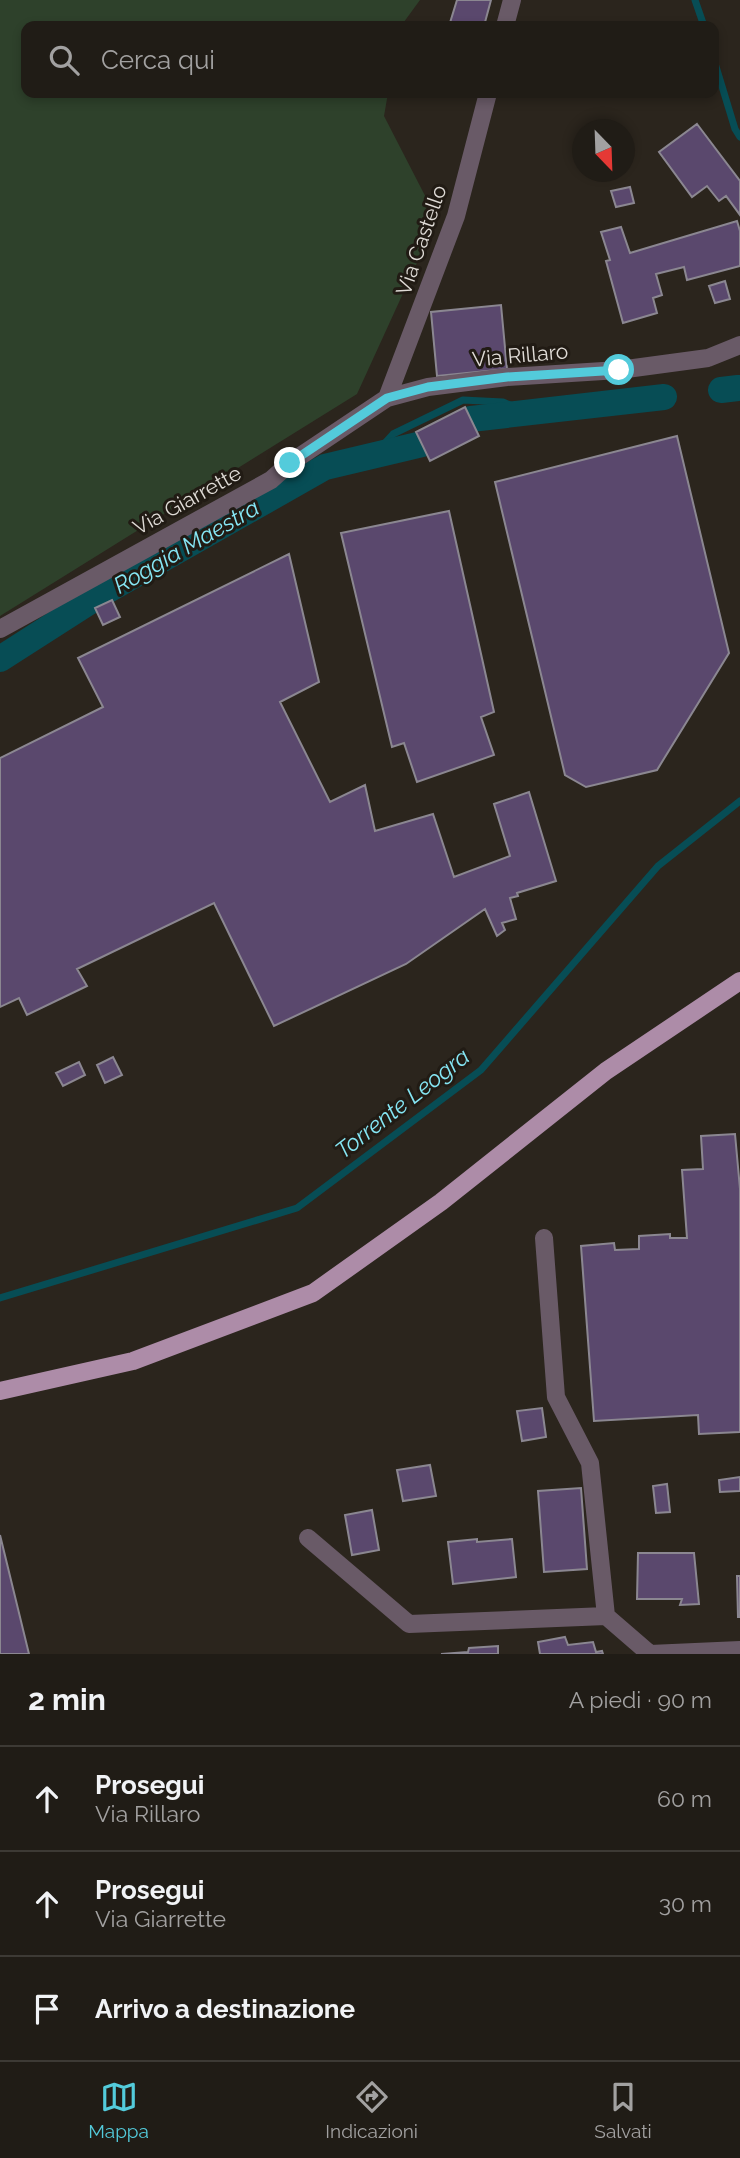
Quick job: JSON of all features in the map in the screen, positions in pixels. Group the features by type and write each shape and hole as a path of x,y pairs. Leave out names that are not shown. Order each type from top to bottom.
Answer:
{"main road":[{"path":"0,1391 133,1361 313,1293 441,1202 606,1071 740,981"}],"street":[{"path":"506,21 512,0"},
{"name":"Via Castello","path":"387,398 456,216 487,98"},
{"name":"Via Rillaro","path":"387,398 428,387 507,377 619,370 708,358 740,345"},
{"name":"Via Giarrette","path":"0,629 271,480 290,463 387,398"},
{"path":"544,1238 556,1397 590,1463 606,1616"},
{"path":"308,1538 409,1624 606,1616 650,1654 740,1650"}],"green space":[{"path":"0,0 420,0 405,21 21,21 21,98 387,98 384,116 437,219 357,394 0,616"}],"building":[{"path":"457,0 491,0 485,21 451,21"},
{"path":"697,124 740,181 740,215 726,196 719,201 707,186 692,197 659,152"},
{"path":"630,187 634,203 616,207 611,191"},
{"path":"737,221 740,231 740,266 687,280 684,267 656,274 662,295 653,298 657,313 623,323 606,261 610,260 601,232 621,227 630,253"},
{"path":"725,281 730,299 715,303 709,286"},
{"path":"501,305 507,369 437,376 431,312"},
{"path":"465,407 479,436 430,461 416,432"},
{"path":"677,436 729,653 657,770 586,787 565,775 495,482"},
{"path":"449,511 494,712 481,717 494,755 417,782 404,743 392,747 341,533"},
{"path":"289,554 319,682 280,702 330,802 365,785 375,831 433,814 454,877 510,856 494,804 529,792 556,881 517,893 518,896 510,898 516,919 502,923 505,930 497,936 485,909 406,964 274,1026 214,903 77,969 87,986 27,1015 19,998 0,1007 0,758 103,707 78,658"},
{"path":"112,600 120,617 103,625 95,608"},
{"path":"113,1057 122,1075 105,1083 97,1065"},
{"path":"79,1062 85,1075 63,1086 56,1073"},
{"path":"735,1134 740,1189 740,1432 699,1434 698,1415 594,1421 581,1246 614,1243 615,1250 639,1249 639,1236 670,1234 670,1238 687,1238 682,1170 703,1169 701,1136"},
{"path":"542,1408 546,1437 522,1441 517,1411"},
{"path":"430,1465 436,1496 403,1501 397,1470"},
{"path":"740,1477 740,1491 720,1492 719,1480"},
{"path":"667,1484 670,1512 656,1513 653,1486"},
{"path":"581,1488 587,1569 544,1572 538,1491"},
{"path":"372,1510 379,1550 352,1555 345,1515"},
{"path":"0,1535 29,1654 0,1654"},
{"path":"477,1539 477,1542 512,1539 516,1577 453,1584 448,1542"},
{"path":"638,1553 694,1553 699,1604 680,1605 682,1599 637,1599"},
{"path":"737,1576 740,1576 740,1617 738,1617"},
{"path":"565,1637 568,1645 593,1642 596,1652 602,1651 603,1654 540,1654 538,1642"},
{"path":"498,1646 498,1654 441,1654 468,1652 469,1648"}],"waterway":[{"path":"695,0 702,21"},
{"path":"719,76 735,129 740,137"},
{"name":"Roggia Maestra","path":"721,390 738,388"},
{"name":"Roggia Maestra","path":"471,419 664,397"},
{"path":"373,456 393,434 463,400 503,402 529,413"},
{"name":"Roggia Maestra","path":"0,659 103,593 325,467 422,444"},
{"name":"Torrente Leogra","path":"0,1298 297,1208 481,1070 658,866 740,801"}],"route":[{"path":"290,463 387,398 428,387 507,377 619,370"}]}
